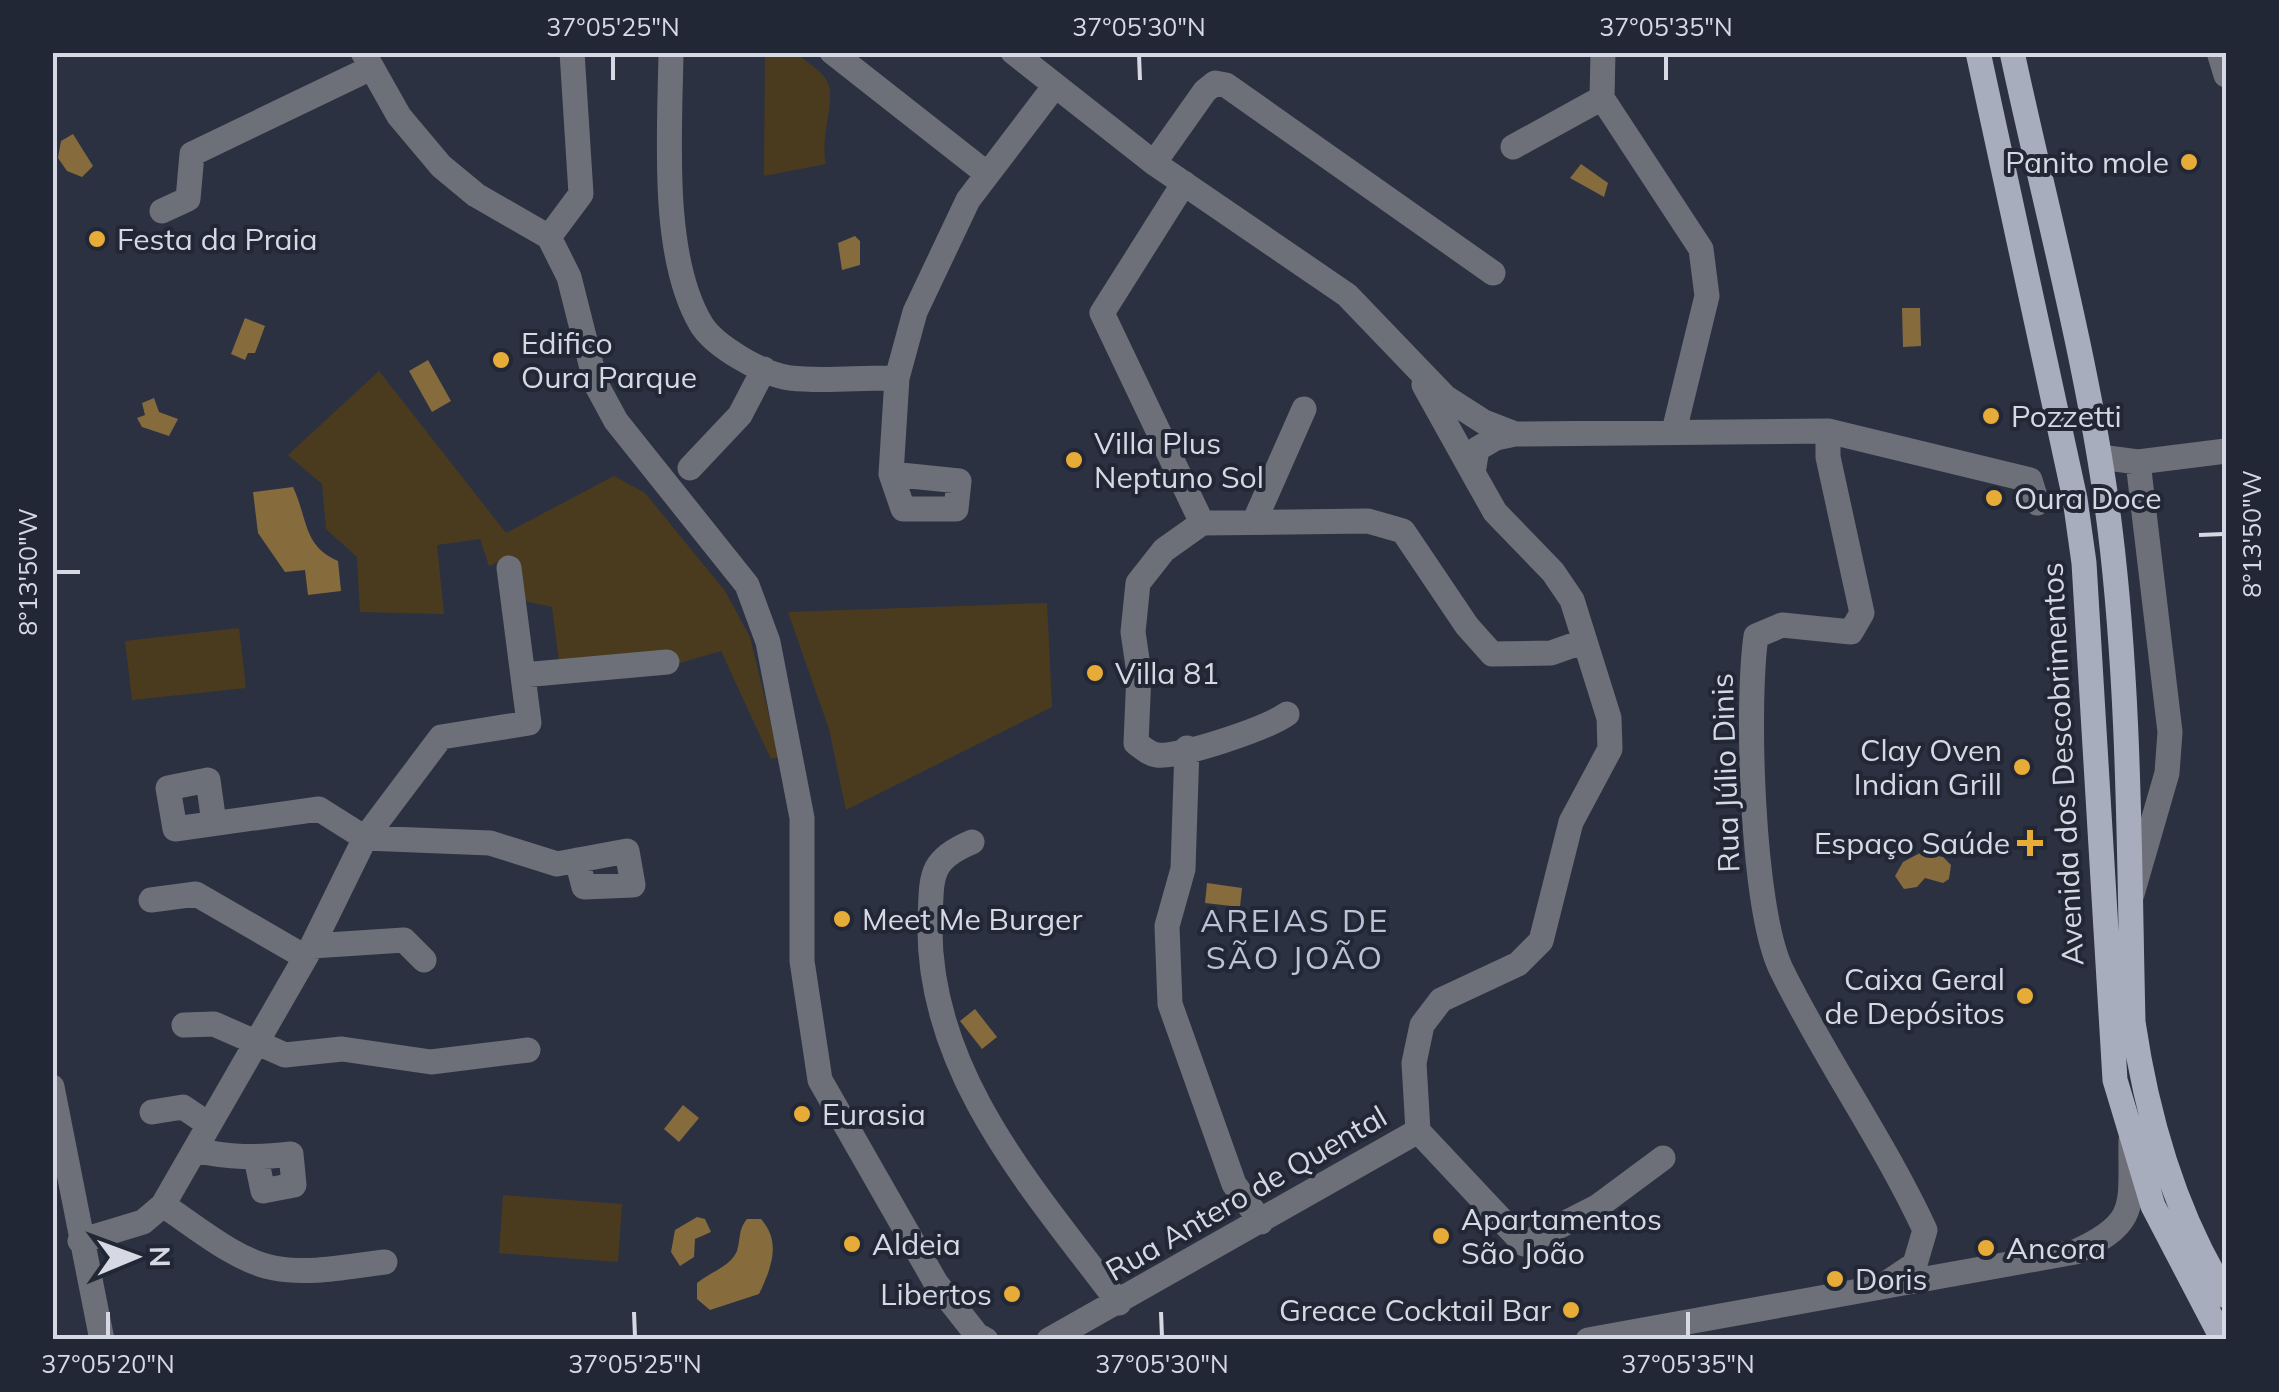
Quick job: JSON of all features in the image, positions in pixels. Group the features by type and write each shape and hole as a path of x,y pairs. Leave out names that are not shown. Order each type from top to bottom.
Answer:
{"main road":[{"name":"Avenida dos Descobrimentos","path":"1978,52 2075,499 2084,563 2092,641 2109,1024 2116,1080 2130,1140 2153,1206 2223,1340"},
{"name":"Avenida dos Descobrimentos","path":"2012,52 2100,457 2119,609 2134,1022 2140,1069 2168,1171 2226,1296"}],"street":[{"path":"550,236 581,194 572,52"},
{"path":"671,52 672,187 681,268 702,326 747,363 788,378 897,378"},
{"path":"832,52 986,173"},
{"path":"1013,52 1154,163 1347,295 1444,397 1484,422 1515,434"},
{"path":"1603,52 1602,98 1701,248 1707,296 1674,431"},
{"path":"2219,52 2226,74"},
{"path":"162,212 188,200 192,154 367,60 399,116 441,166 476,195 550,236 569,277 596,384 616,421 747,586 768,642 802,818 802,960 820,1080 936,1283 977,1336 986,1340"},
{"path":"1154,163 1205,91 1215,83 1226,85 1493,273"},
{"path":"891,474 897,378 915,312 940,252 986,173 1054,87"},
{"path":"1513,148 1602,98"},
{"path":"1184,183 1102,313 1202,523"},
{"name":"Rua Antero de Quental","path":"1049,1340 1418,1131 1414,1062 1422,1025 1440,1000 1518,964 1541,941 1571,822 1610,749 1609,718 1572,600 1552,572 1496,512 1414,367"},
{"path":"690,468 740,414 764,370"},
{"path":"1255,520 1304,409"},
{"path":"1473,472 1477,449 1496,438 1515,434 1828,431 2030,480 2037,503"},
{"name":"Rua Júlio Dinis","path":"1828,431 1828,457 1862,613 1850,632 1782,625 1756,636 1750,676 1762,906 1780,966 1901,1178 1926,1230 1916,1264 1884,1285"},
{"path":"2100,457 2138,462 2226,452"},
{"path":"2130,900 2167,773 2170,732 2138,462"},
{"path":"1287,714 1266,728 1152,755 1136,743 1139,674 1133,632 1138,583 1164,550 1202,523 1368,520 1403,531 1467,626 1492,654 1550,652 1584,641"},
{"path":"80,1240 143,1222 163,1205 308,951 365,838 441,736 530,722 509,568"},
{"path":"523,675 667,662"},
{"path":"1187,748 1184,868 1168,926 1170,1004 1234,1184 1261,1222"},
{"path":"214,823 318,808 365,838 490,843 557,864 577,860"},
{"path":"972,842 946,852 935,868 933,881 929,962 946,1030 970,1094 1029,1183 1119,1303"},
{"path":"152,900 196,894 308,951 404,940 424,960"},
{"path":"184,1025 214,1024 284,1055 342,1048 431,1062 528,1050"},
{"path":"52,1086 58,1146 102,1340"},
{"path":"152,1112 183,1108 208,1124"},
{"path":"1418,1131 1524,1244 1597,1207 1662,1158"},
{"path":"1588,1340 2074,1252 2106,1238 2123,1224 2130,1198 2130,1140"},
{"path":"195,1150 241,1160 256,1158"},
{"path":"52,1183 80,1240"},
{"path":"163,1205 216,1240 271,1268 319,1270 385,1262"}],"shaded area":[{"path":"765,53 796,53 827,81 830,98 826,164 764,176"},
{"path":"73,134 93,166 82,177 67,171 58,158 61,141"},
{"path":"1581,164 1608,183 1604,197 1570,178"},
{"path":"855,236 860,241 860,265 842,270 838,243"},
{"path":"1902,308 1920,308 1921,346 1903,347"},
{"path":"245,318 265,326 255,353 248,353 245,360 231,354"},
{"path":"428,360 451,401 432,412 409,371"},
{"path":"379,371 506,533 614,476 645,493 725,591 750,637 779,757 771,759 721,651 680,663 671,653 559,662 552,607 524,601 511,556 489,566 480,539 437,545 444,614 360,612 357,557 326,529 322,484 288,455"},
{"path":"154,398 159,412 178,419 169,436 142,427 137,418 145,415 142,403"},
{"path":"293,487 312,539 338,561 341,591 308,595 305,570 285,572 258,533 253,492"},
{"path":"1047,603 1052,707 846,810 829,729 788,612"},
{"path":"239,628 246,688 132,700 125,641"},
{"path":"1920,853 1943,857 1951,865 1949,879 1943,883 1925,878 1917,887 1904,889 1895,876 1903,862"},
{"path":"1207,883 1242,888 1240,907 1205,903"},
{"path":"975,1009 997,1037 982,1049 960,1021"},
{"path":"683,1105 699,1118 679,1142 664,1129"},
{"path":"503,1195 622,1204 618,1262 499,1253"},
{"path":"697,1217 705,1219 711,1232 695,1239 694,1257 680,1266 671,1252 675,1230"},
{"path":"747,1219 761,1219 771,1237 767,1275 759,1294 710,1310 697,1299 697,1283 734,1257"}],"place":[{"name":"Panito mole","path":"2189,162"},
{"name":"Festa da Praia","path":"97,239"},
{"name":"Edifico Oura Parque","path":"501,360"},
{"name":"Pozzetti","path":"1991,416"},
{"name":"Villa Plus Neptuno Sol","path":"1074,460"},
{"name":"Oura Doce","path":"1994,498"},
{"name":"Villa 81","path":"1095,673"},
{"name":"Clay Oven Indian Grill","path":"2022,767"},
{"name":"Espaço Saúde","path":"2030,843"},
{"name":"Meet Me Burger","path":"842,919"},
{"name":"Caixa Geral de Depósitos","path":"2025,996"},
{"name":"Eurasia","path":"802,1114"},
{"name":"Apartamentos São João","path":"1441,1236"},
{"name":"Aldeia","path":"852,1244"},
{"name":"Ancora","path":"1986,1248"},
{"name":"Doris","path":"1835,1279"},
{"name":"Libertos","path":"1012,1294"},
{"name":"Greace Cocktail Bar","path":"1571,1310"}],"district":[{"name":"AREIAS DE SÃO JOÃO","path":"1295,938"}]}
